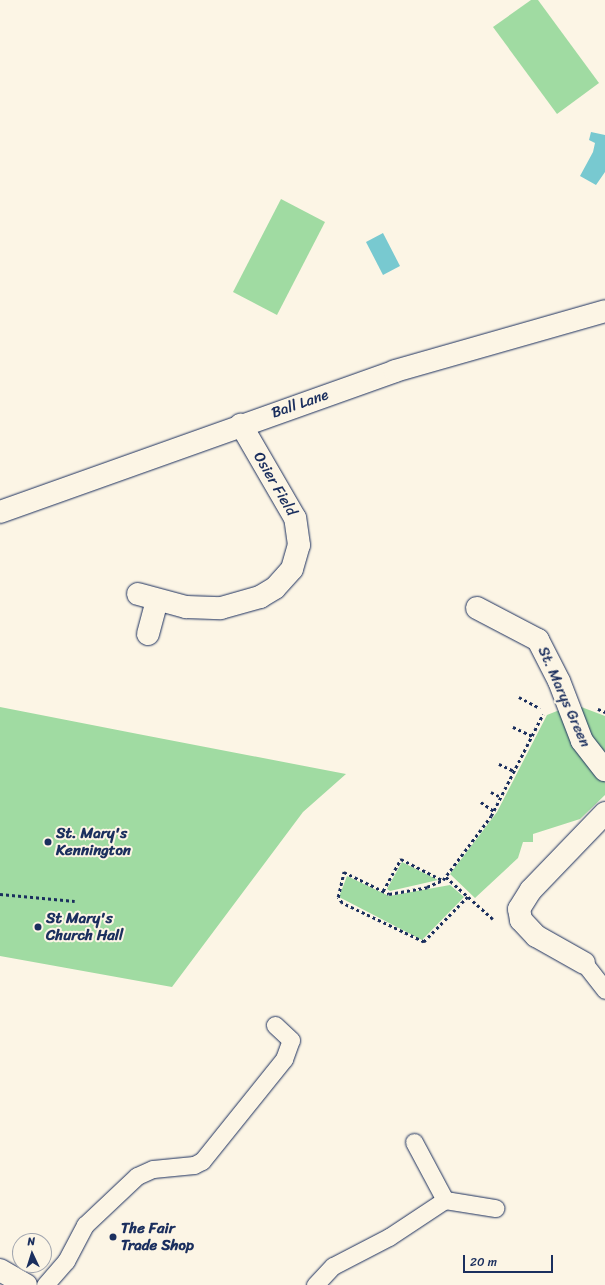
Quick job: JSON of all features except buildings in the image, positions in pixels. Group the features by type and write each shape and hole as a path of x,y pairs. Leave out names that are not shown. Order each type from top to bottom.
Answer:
{"street":[{"name":"Ball Lane","path":"0,512 68,491 241,425 446,355 605,311"},
{"name":"Osier Field","path":"148,634 148,597 203,609 234,606 275,588 292,568 299,545 295,518 241,425"},
{"name":"St. Marys Green","path":"477,608 538,640 568,704 582,741 605,770"},
{"path":"584,962 536,936 521,920 519,909 531,890 605,814"},
{"path":"0,1270 26,1285"}],"lane":[{"path":"584,962 605,990"},
{"path":"45,1285 66,1261 85,1225 137,1176 153,1169 194,1165 202,1161 284,1059 291,1040 275,1025"},
{"path":"414,1142 445,1200"},
{"path":"315,1285 333,1266 389,1237 445,1200 495,1208"}],"path":[{"path":"519,697 544,712"},
{"path":"468,897 424,942 338,899 344,872 383,891 396,894 442,880 446,877 494,811 544,712 568,704 582,702 605,712"},
{"path":"513,727 532,736"},
{"path":"499,764 514,771"},
{"path":"491,792 501,797"},
{"path":"481,802 494,811"},
{"path":"383,891 401,859 442,880"},
{"path":"446,877 499,925"},
{"path":"0,894 75,901"}],"green space":[{"path":"531,0 538,0 599,83 557,114 493,27"},
{"path":"281,199 325,222 277,315 233,292"},
{"path":"576,705 605,716 605,758 598,752"},
{"path":"0,707 346,774 303,812 172,987 0,956"},
{"path":"562,709 605,779 605,795 580,819 533,834 533,842 523,842 518,858 475,898 450,874 497,812 547,715"},
{"path":"402,862 438,880 390,891 387,889"},
{"path":"347,876 389,896 450,885 464,897 422,940 339,897"}],"water":[{"path":"591,132 605,135 605,172 596,185 580,176 593,152 595,143 589,140"},
{"path":"383,233 400,266 383,275 366,242"}],"place":[{"name":"St. Mary's Kennington","path":"48,842"},
{"name":"St Mary's Church Hall","path":"38,927"},
{"name":"The Fair Trade Shop","path":"113,1237"}]}
